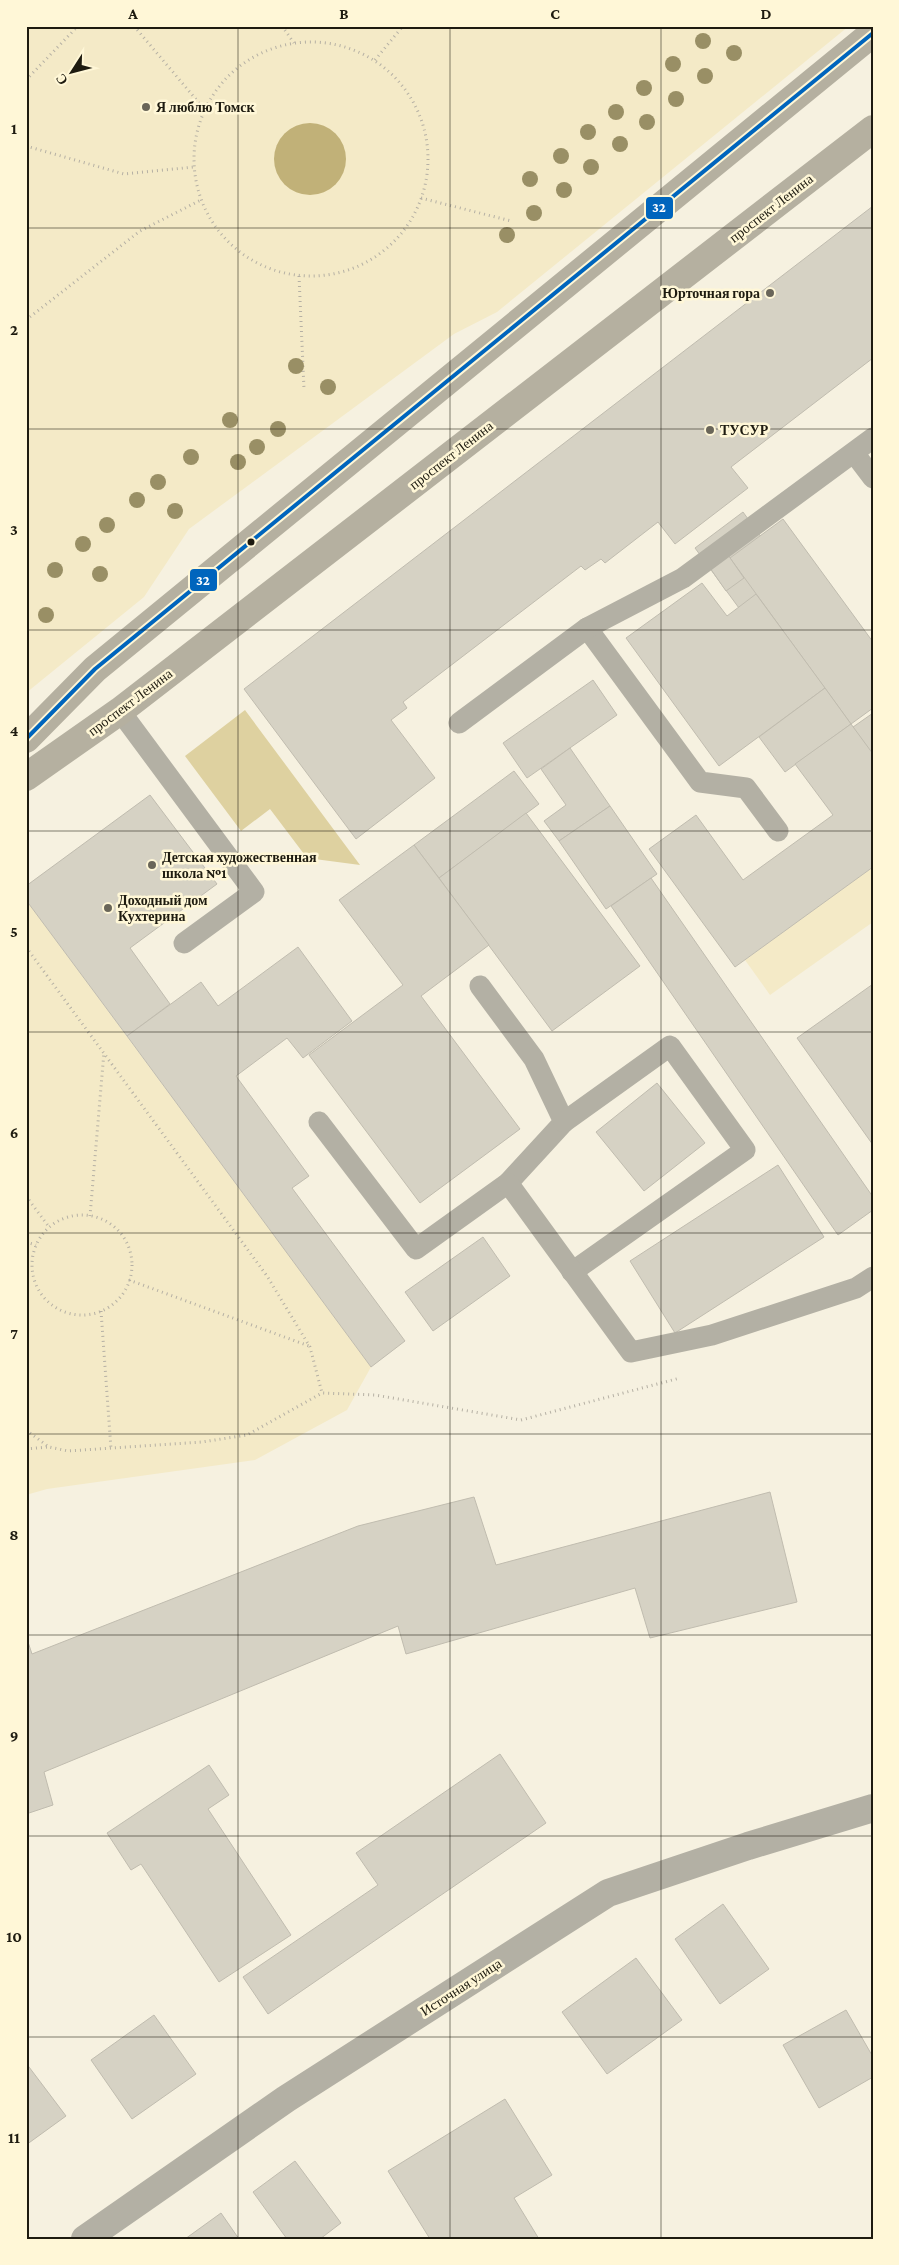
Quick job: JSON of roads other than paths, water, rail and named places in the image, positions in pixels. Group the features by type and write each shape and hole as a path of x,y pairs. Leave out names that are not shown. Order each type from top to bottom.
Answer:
{"main road":[{"path":"26,739 95,668 873,33"},
{"name":"проспект Ленина","path":"26,777 120,711 873,130"}],"street":[{"name":"Источная улица","path":"85,2239 286,2099 608,1893 748,1846 873,1808"}],"lane":[{"path":"459,723 587,628 683,578 873,438"},
{"path":"854,453 873,478"},
{"path":"587,628 700,782 746,788 778,831"},
{"path":"120,711 254,892 184,943"},
{"path":"480,986 534,1059 564,1122"},
{"path":"319,1122 416,1249 508,1183 564,1122 670,1046 745,1150 572,1272"},
{"path":"508,1183 631,1352 712,1335 856,1288 873,1277"}],"place":[{"name":"Я люблю Томск","path":"146,107"},
{"name":"Юрточная гора","path":"770,293"},
{"name":"ТУСУР","path":"710,430"},
{"name":"Детская художественная школа №1","path":"152,865"},
{"name":"Доходный дом Кухтерина","path":"108,908"}]}
